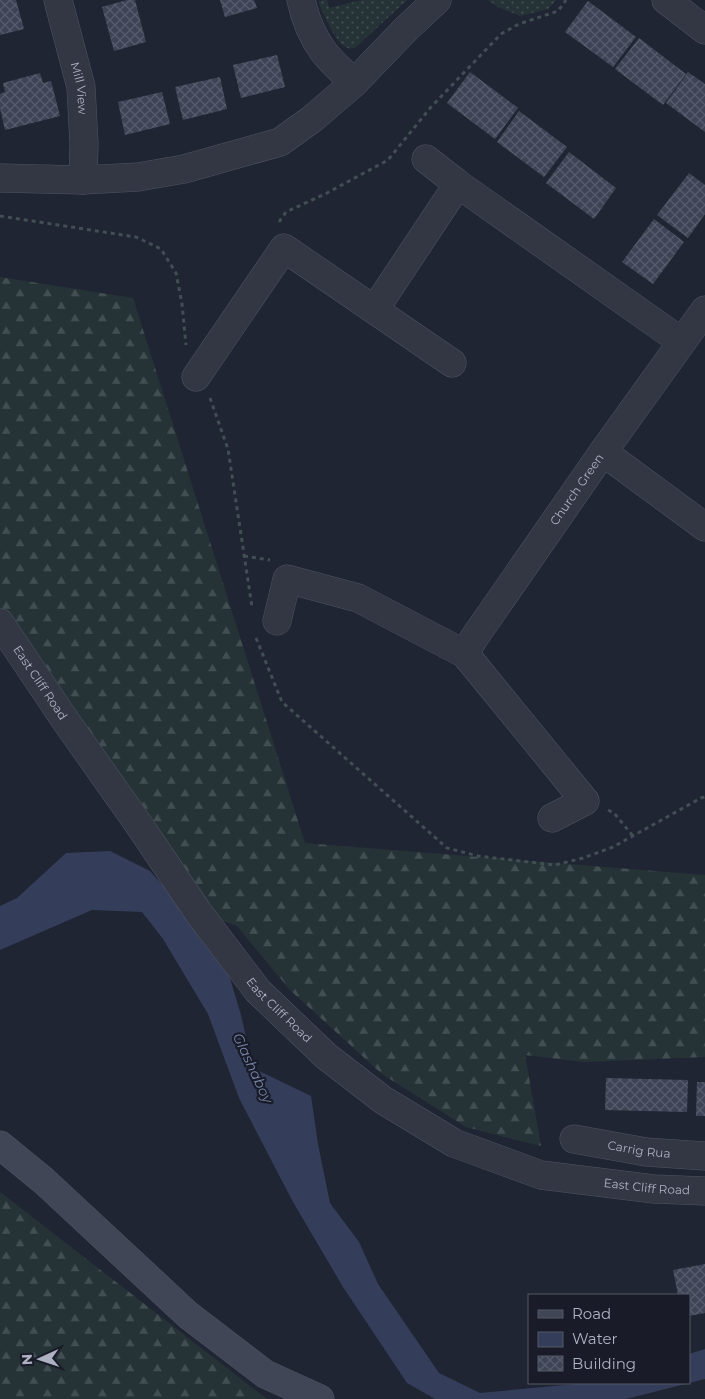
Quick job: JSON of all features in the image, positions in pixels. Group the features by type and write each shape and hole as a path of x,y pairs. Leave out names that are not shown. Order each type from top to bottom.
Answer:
{"main road":[{"path":"0,1145 44,1181 188,1315 265,1374 320,1399"}],"street":[{"name":"Mill View","path":"58,0 81,87 84,144 83,180"},
{"path":"301,0 306,19 324,52 354,83"},
{"path":"0,178 83,180 138,177 184,169 280,142 312,119 354,83 405,30 438,0"},
{"path":"666,0 705,30"},
{"path":"426,159 458,184 682,342"},
{"path":"374,310 458,184"},
{"path":"196,377 284,248 452,363"},
{"name":"Church Green","path":"469,646 603,452 705,310"},
{"path":"603,452 705,527"},
{"path":"277,621 287,580 358,598 469,646 585,800 552,818"},
{"name":"East Cliff Road","path":"0,622 65,720 198,912 258,991 326,1056 383,1100 454,1143 541,1175 654,1189 705,1191"},
{"name":"Carrig Rua","path":"574,1138 646,1152 705,1156"}],"path":[{"path":"275,227 286,212 327,193 388,160 431,107 501,34 519,24 558,11 566,0"},
{"path":"585,800 614,813 633,836"}],"green space":[{"path":"327,0 329,8 362,0 407,0 355,48 348,48 343,46 330,28 318,1"},
{"path":"488,0 556,0 548,9 520,16 498,7"},
{"path":"0,277 133,298 305,843 705,875 705,1057 584,1062 525,1055 541,1146 466,1127 382,1074 290,990 237,926 198,912 0,611"},
{"path":"0,1192 267,1399 0,1399"}],"water":[{"name":"Glashaboy","path":"110,851 150,871 179,904 229,975 241,1015 253,1068 311,1096 330,1203 359,1242 378,1284 439,1373 480,1393 575,1384 685,1384 626,1399 435,1399 407,1383 343,1287 293,1202 239,1098 208,1014 163,939 142,912 92,910 0,950 0,906 17,898 66,853"},
{"path":"705,1349 705,1379 690,1383 690,1354"}],"building":[{"path":"0,0 16,0 24,29 0,35"},
{"path":"127,0 135,0 146,42 114,51 102,7"},
{"path":"220,0 254,0 257,8 225,17"},
{"path":"588,1 636,37 613,67 565,32"},
{"path":"639,38 686,74 663,105 615,69"},
{"path":"277,55 285,87 241,98 233,65"},
{"path":"470,72 518,108 495,139 447,103"},
{"path":"688,72 705,84 705,132 666,103"},
{"path":"40,73 43,83 51,81 60,116 5,130 0,108 0,94 5,92 3,83"},
{"path":"220,77 227,109 183,120 175,87"},
{"path":"162,92 170,124 125,135 118,102"},
{"path":"519,111 567,147 544,177 497,142"},
{"path":"569,152 616,188 594,219 546,183"},
{"path":"689,173 705,185 705,214 688,238 657,215"},
{"path":"654,219 684,242 653,284 622,262"},
{"path":"606,1078 688,1080 687,1112 605,1110"},
{"path":"697,1082 705,1082 705,1116 696,1116"},
{"path":"705,1264 705,1313 690,1316 690,1294 678,1294 673,1270"}]}
